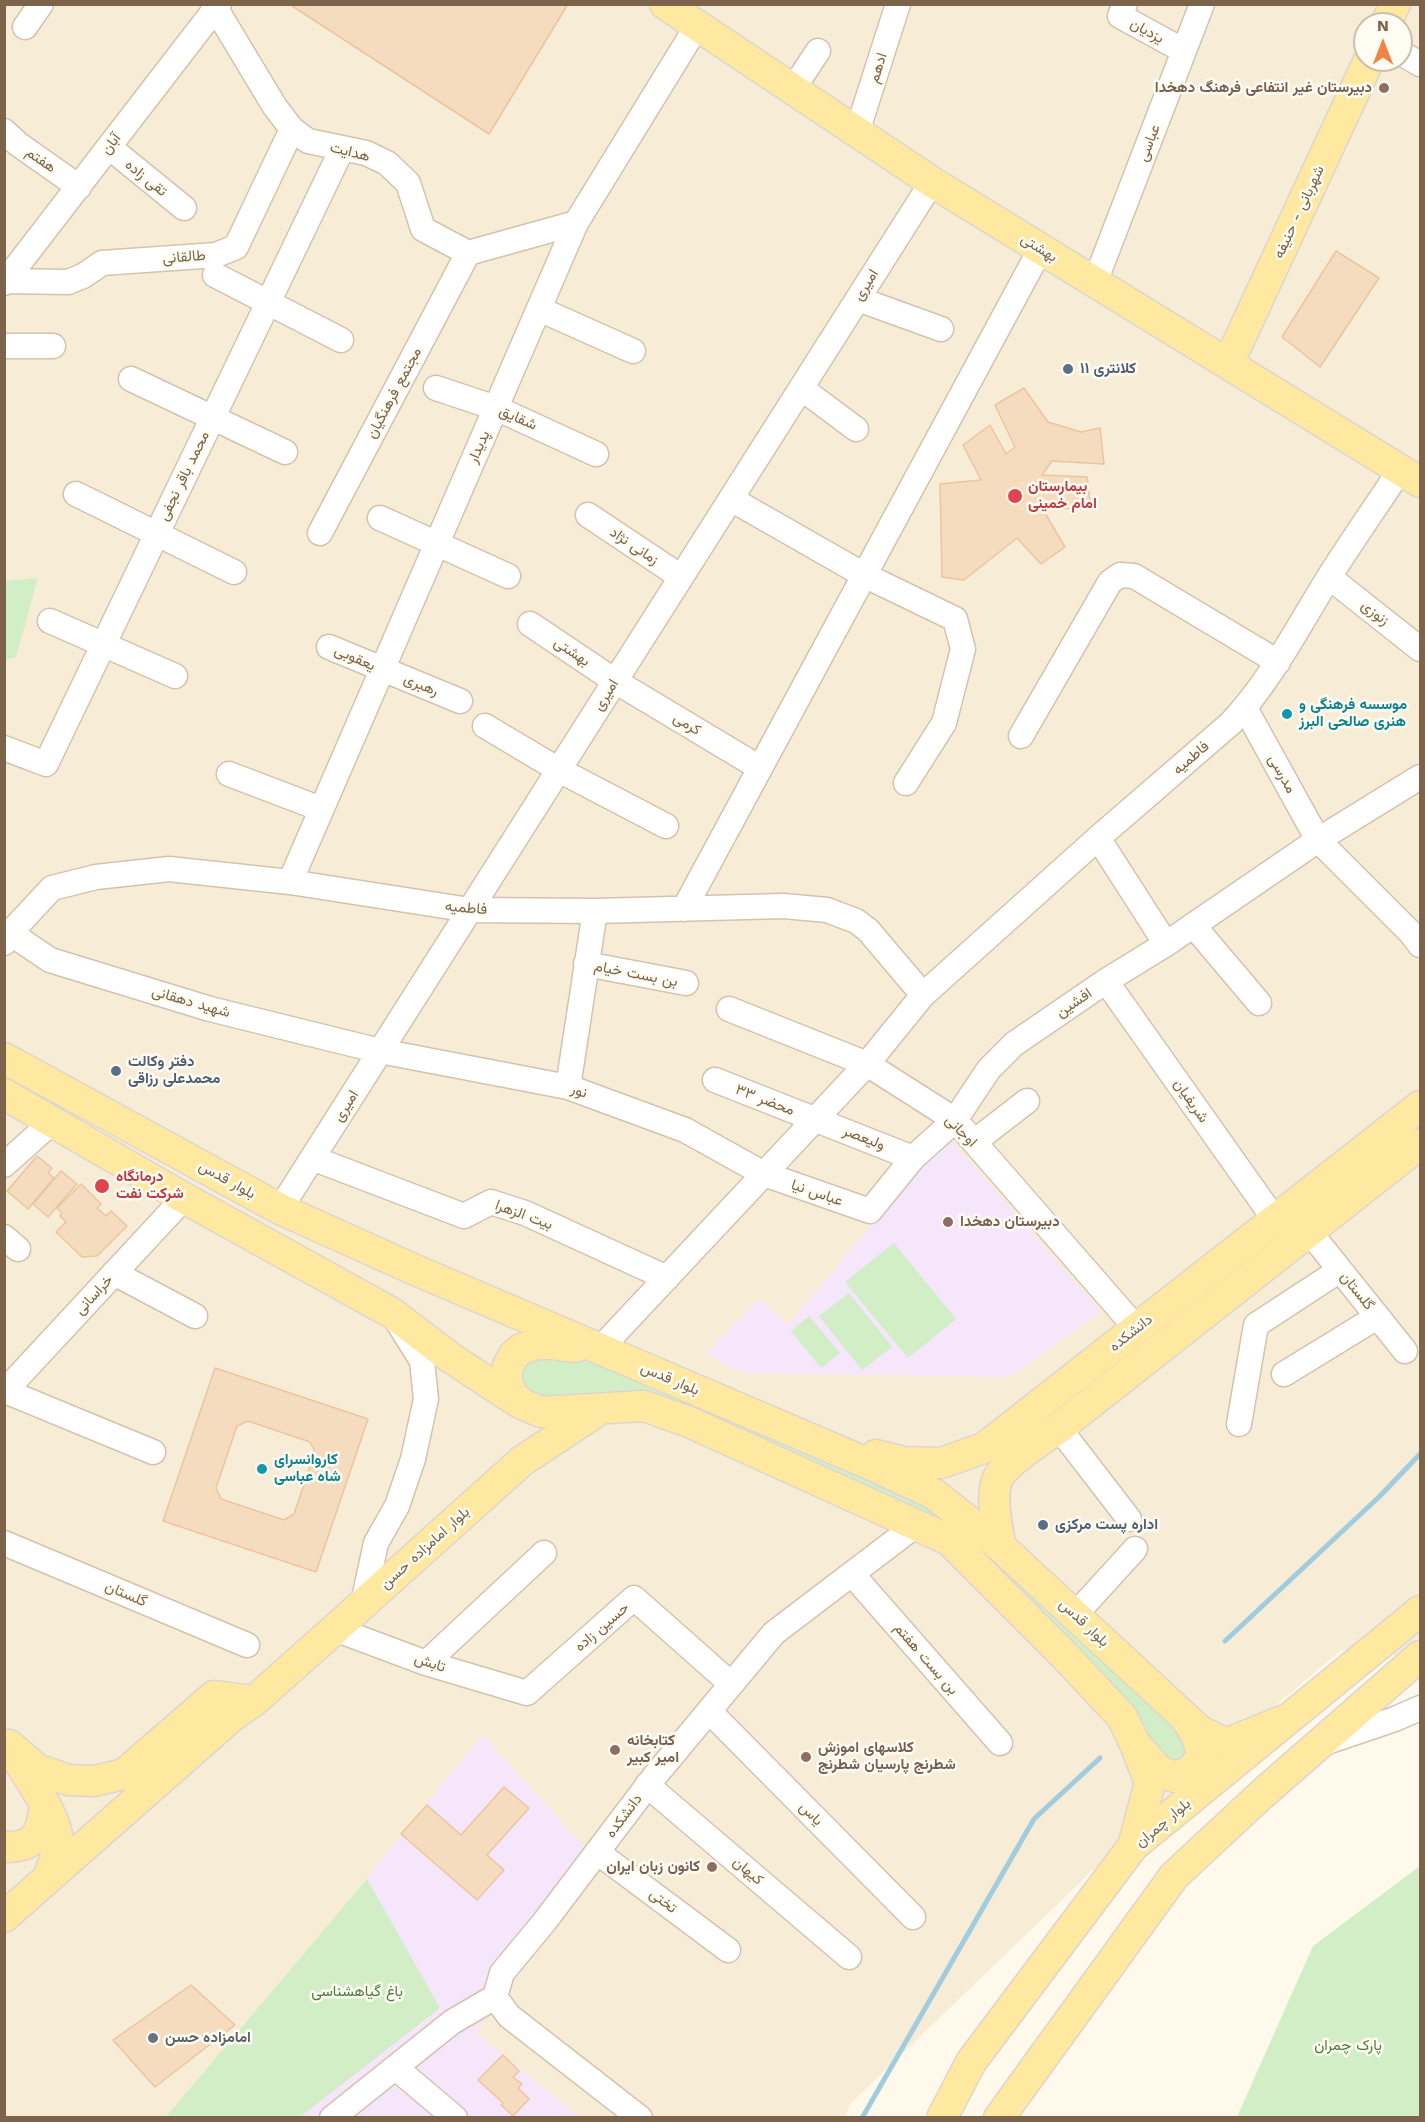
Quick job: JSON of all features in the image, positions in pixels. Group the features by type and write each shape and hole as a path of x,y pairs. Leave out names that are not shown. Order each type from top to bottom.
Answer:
{"main road":[{"name":"بهشتی","path":"664,4 932,182 1410,476"},
{"name":"شهربانی - حنیفه","path":"1228,364 1363,72"},
{"name":"بلوار قدس","path":"4,1058 280,1209 413,1269 934,1494 1001,1547 1200,1731 1226,1744 1287,1719"},
{"path":"4,1094 184,1198 392,1313 451,1358 522,1404 541,1412 644,1406 689,1422 949,1540 1066,1657 1122,1717 1150,1783 1133,1846"},
{"name":"دانشکده","path":"809,1439 904,1462 941,1463 984,1448 1420,1106"},
{"name":"دانشکده","path":"1001,1547 994,1508 998,1478 1018,1456 1059,1428 1420,1144"},
{"path":"522,1404 512,1395 506,1379 508,1366 514,1355 521,1349 552,1344 599,1350"},
{"name":"بلوار امامزاده حسن","path":"13,1910 231,1717 254,1701 522,1461 604,1407"},
{"name":"بلوار چمران","path":"942,2118 971,2062 1133,1846 1420,1611"},
{"path":"999,2118 1174,1876 1261,1795 1420,1656"},
{"path":"7,1741 37,1769 68,1780 94,1780 124,1773 214,1696 254,1701"},
{"path":"1135,1744 1158,1770 1174,1777 1192,1771 1202,1754 1196,1734 1184,1716"},
{"path":"7,1741 55,1824 58,1843 48,1878"},
{"path":"4,1847 17,1847 33,1841 42,1828 45,1807"},
{"path":"4,1860 19,1867 25,1878 26,1888 13,1910"}],"street":[{"path":"25,27 41,4"},
{"name":"ادهم","path":"857,132 898,4"},
{"name":"یزدیان","path":"1125,4 1120,16 1184,51"},
{"name":"عباسی","path":"1095,282 1202,4"},
{"name":"هدایت","path":"216,6 275,107 292,129 308,141 366,153 387,163 408,183 423,229 468,253"},
{"name":"آبان","path":"5,282 216,6"},
{"name":"پدیدار","path":"290,882 576,223 697,26"},
{"path":"793,89 819,51"},
{"name":"طالقانی","path":"5,282 68,282 83,276 102,263 216,255 236,247 292,129"},
{"name":"هفتم","path":"4,131 18,144 79,187"},
{"name":"تقی زاده","path":"109,147 184,208"},
{"name":"محمد باقر نجفی","path":"4,748 46,764 342,149"},
{"name":"امیری","path":"280,1209 932,182"},
{"path":"468,253 576,223"},
{"path":"684,909 1040,250"},
{"name":"مجتمع فرهنگیان","path":"320,533 468,253"},
{"path":"214,275 341,340"},
{"path":"858,299 941,329"},
{"path":"539,309 633,351"},
{"path":"4,346 53,346"},
{"path":"131,379 285,452"},
{"name":"شقایق","path":"436,388 496,408 596,454"},
{"path":"801,388 856,429"},
{"name":"فاطمیه","path":"599,1350 867,1064 923,995 1098,838 1231,723 1245,708 1278,662 1329,578 1410,476"},
{"path":"76,494 234,572"},
{"path":"731,499 864,575 955,619 963,649 944,723 906,783"},
{"name":"زمانی نژاد","path":"588,515 681,577"},
{"path":"380,518 508,576"},
{"path":"1021,736 1110,582 1120,575 1134,576 1278,662"},
{"name":"زنوزی","path":"1329,578 1420,649"},
{"path":"50,621 175,676"},
{"name":"بهشتی","path":"530,624 615,681"},
{"name":"یعقوبی","path":"329,647 382,670"},
{"name":"رهبری","path":"382,670 460,701"},
{"name":"کرمی","path":"615,681 760,768"},
{"name":"مدرسی","path":"1245,708 1318,840 1411,933 1420,945"},
{"path":"485,726 559,770 666,826"},
{"path":"229,774 321,809"},
{"path":"1318,840 1420,777"},
{"path":"1098,838 1166,944"},
{"name":"افشین","path":"870,1211 913,1158 955,1120 989,1069 1014,1044 1318,840"},
{"name":"فاطمیه","path":"7,938 52,888 96,877 169,869 290,882 470,910 595,911 784,906 827,910 856,921 868,930 923,995"},
{"path":"568,1087 595,911"},
{"path":"1193,926 1259,1003"},
{"name":"شهید دهقانی","path":"7,938 50,960 210,1009 380,1051"},
{"name":"بن بست خیام","path":"586,964 686,983"},
{"name":"شریفیان","path":"1106,981 1275,1220"},
{"name":"اوجانی","path":"729,1009 867,1064 955,1120 1137,1329"},
{"name":"نور","path":"380,1051 568,1087 685,1130 764,1174"},
{"name":"محضر ۳۳","path":"715,1080 815,1119"},
{"path":"974,1142 1028,1101"},
{"name":"ولیعصر","path":"815,1119 913,1158"},
{"path":"4,1165 52,1122"},
{"name":"بیت الزهرا","path":"312,1158 464,1216 491,1202 525,1212 667,1278"},
{"name":"عباس نیا","path":"764,1174 870,1211"},
{"name":"خراسانی","path":"5,1391 184,1198"},
{"name":"گلستان","path":"1308,1230 1405,1352"},
{"path":"1239,1424 1256,1325 1340,1270"},
{"path":"114,1274 195,1316"},
{"path":"363,1604 376,1543 396,1506 413,1459 426,1399 422,1361 392,1313"},
{"path":"1284,1374 1377,1317"},
{"path":"5,1391 153,1452"},
{"path":"1059,1428 1130,1519"},
{"name":"دانشکده","path":"495,1997 502,1973 545,1921 647,1785 774,1633 916,1526"},
{"name":"گلستان","path":"4,1544 247,1645"},
{"path":"1075,1615 1136,1549"},
{"path":"426,1663 544,1553"},
{"name":"بن بست هفتم","path":"852,1574 1000,1743"},
{"name":"حسین زاده","path":"527,1693 634,1598 731,1684"},
{"name":"تابش","path":"335,1629 426,1663 527,1693"},
{"path":"1319,1744 1395,1719 1420,1708"},
{"name":"یاس","path":"708,1711 913,1917"},
{"name":"کیهان","path":"647,1785 849,1957"},
{"name":"تختی","path":"597,1852 728,1950"},
{"path":"338,2116 452,2022 495,1997 509,2016 640,2118"},
{"path":"396,2068 455,2118"}],"shaded area":[{"path":"5,5 1420,5 1420,1658 1341,1650 1173,1793 851,2103 845,2117 5,2118"},
{"name":"دبیرستان دهخدا","path":"953,1142 1101,1312 1010,1377 749,1373 728,1367 706,1353 760,1299 788,1325 939,1144"},
{"path":"482,1735 601,1865 476,2033 580,2117 166,2118 303,1957"}],"green space":[{"path":"38,578 16,657 5,660 5,581"},
{"path":"894,1243 956,1319 908,1358 845,1282"},
{"path":"849,1293 892,1347 862,1370 819,1316"},
{"path":"809,1316 840,1353 821,1368 791,1331"},
{"path":"586,1354 934,1503 1176,1724 1188,1748 1186,1757 1168,1763 953,1534 670,1408 564,1404 527,1394 519,1379 523,1363 528,1358"},
{"name":"پارک چمران","path":"1420,1866 1420,2117 1237,2117 1313,1946"},
{"name":"باغ گیاهشناسی","path":"367,1879 440,2008 300,2117 166,2117"}],"building":[{"path":"289,4 568,4 489,134"},
{"path":"1336,251 1379,278 1320,367 1282,337"},
{"name":"بیمارستان امام خمینی","path":"1024,388 1048,422 1081,432 1100,428 1104,464 1052,461 1042,475 1087,477 1091,509 1042,508 1065,547 1041,564 1017,538 964,580 942,577 940,484 981,480 963,445 990,425 1006,454 1015,447 995,405"},
{"path":"37,1156 52,1168 48,1173 54,1178 28,1209 7,1191"},
{"path":"61,1171 77,1184 48,1217 33,1204"},
{"path":"81,1184 101,1204 97,1208 106,1216 111,1211 127,1226 97,1256 82,1257 56,1232 66,1222 60,1216 62,1213 57,1208"},
{"path":"215,1368 368,1419 316,1572 163,1521","holes":["248,1421 310,1442 315,1452 294,1514 284,1520 221,1499 216,1488 237,1426"]},
{"path":"504,1787 529,1808 487,1855 504,1870 477,1900 401,1834 427,1805 461,1835"},
{"name":"امامزاده حسن","path":"191,1985 235,2025 155,2087 113,2040"},
{"path":"503,2055 519,2071 513,2077 522,2084 518,2088 529,2099 513,2116 501,2105 503,2103 478,2080"}],"waterway":[{"path":"1225,1641 1380,1496 1420,1454"},
{"path":"862,2118 1034,1819 1100,1758"}],"place":[{"name":"دبیرستان غیر انتفاعی فرهنگ دهخدا","path":"1384,88"},
{"name":"کلانتری ۱۱","path":"1068,369"},
{"name":"بیمارستان امام خمینی","path":"1015,496"},
{"name":"موسسه فرهنگی و هنری صالحی البرز","path":"1287,714"},
{"name":"دفتر وکالت محمدعلی رزاقی","path":"116,1071"},
{"name":"درمانگاه شرکت نفت","path":"102,1186"},
{"name":"دبیرستان دهخدا","path":"948,1222"},
{"name":"کاروانسرای شاه عباسی","path":"262,1469"},
{"name":"اداره پست مرکزی","path":"1043,1525"},
{"name":"کتابخانه امیر کبیر","path":"615,1750"},
{"name":"کلاسهای اموزش شطرنج پارسیان شطرنج","path":"806,1757"},
{"name":"کانون زبان ایران","path":"712,1867"},
{"name":"امامزاده حسن","path":"153,2038"}]}
